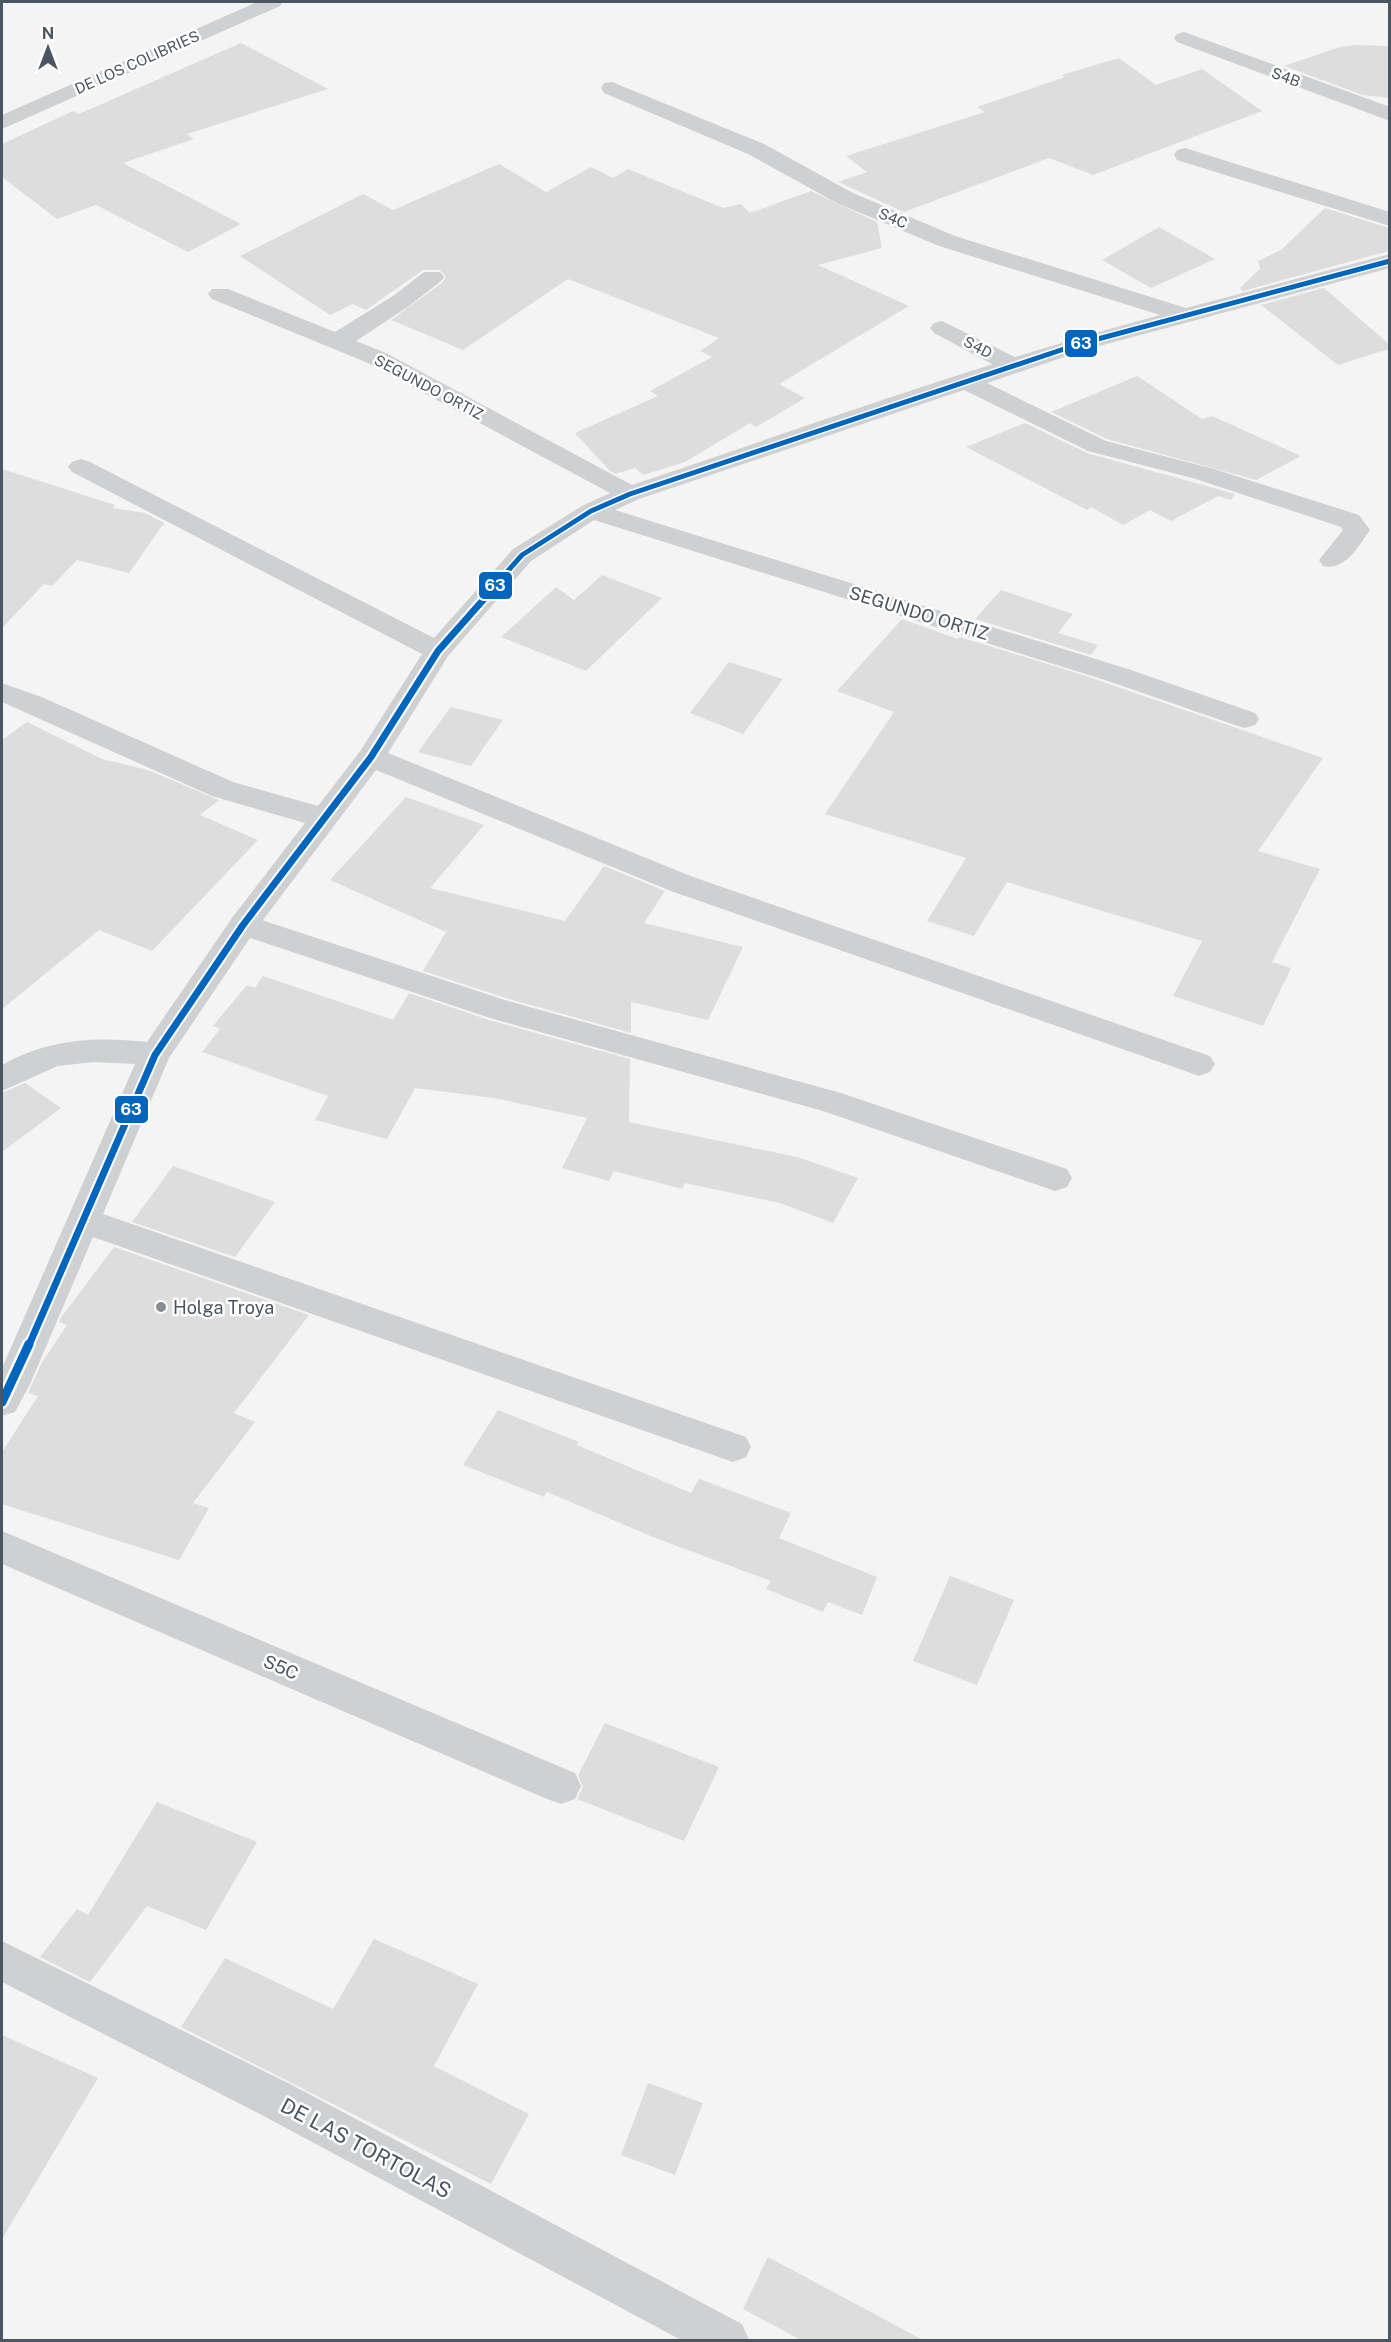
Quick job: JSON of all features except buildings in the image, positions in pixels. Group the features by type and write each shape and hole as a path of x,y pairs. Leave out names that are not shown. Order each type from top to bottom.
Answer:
{"street":[{"name":"DE LOS COLIBRIES","path":"2,123 273,2"},
{"name":"S4B","path":"1184,38 1389,115"},
{"name":"S4C","path":"612,88 756,149 845,198 947,241 1187,316"},
{"path":"1185,155 1389,219"},
{"path":"2,1402 12,1384 155,1055 243,925 327,818 371,757 438,651 522,555 591,511 630,494 1079,344 1389,261"},
{"path":"337,342 401,301 432,277"},
{"name":"SEGUNDO ORTIZ","path":"220,294 377,358 630,494"},
{"name":"S4D","path":"942,328 1014,366"},
{"path":"964,381 1097,446 1205,474 1350,521 1357,530 1332,560"},
{"path":"81,467 438,651"},
{"name":"SEGUNDO ORTIZ","path":"591,511 1118,675 1245,719"},
{"path":"2,692 43,707 163,764 254,800 327,818"},
{"path":"371,757 682,884 1199,1064"},
{"path":"243,925 501,1010 830,1101 1055,1179"},
{"path":"2,1079 17,1070 56,1054 99,1048 155,1055"},
{"path":"82,1220 733,1447"},
{"name":"S5C","path":"2,1547 561,1786"},
{"name":"DE LAS TORTOLAS","path":"2,1961 481,2208 726,2340"}],"transit line":[{"name":"63","path":"2,1402 12,1384 155,1055 243,925 371,757 438,651 522,555 591,511 630,494 1079,344 1390,261"}],"place":[{"name":"Holga Troya","path":"161,1307"}]}
